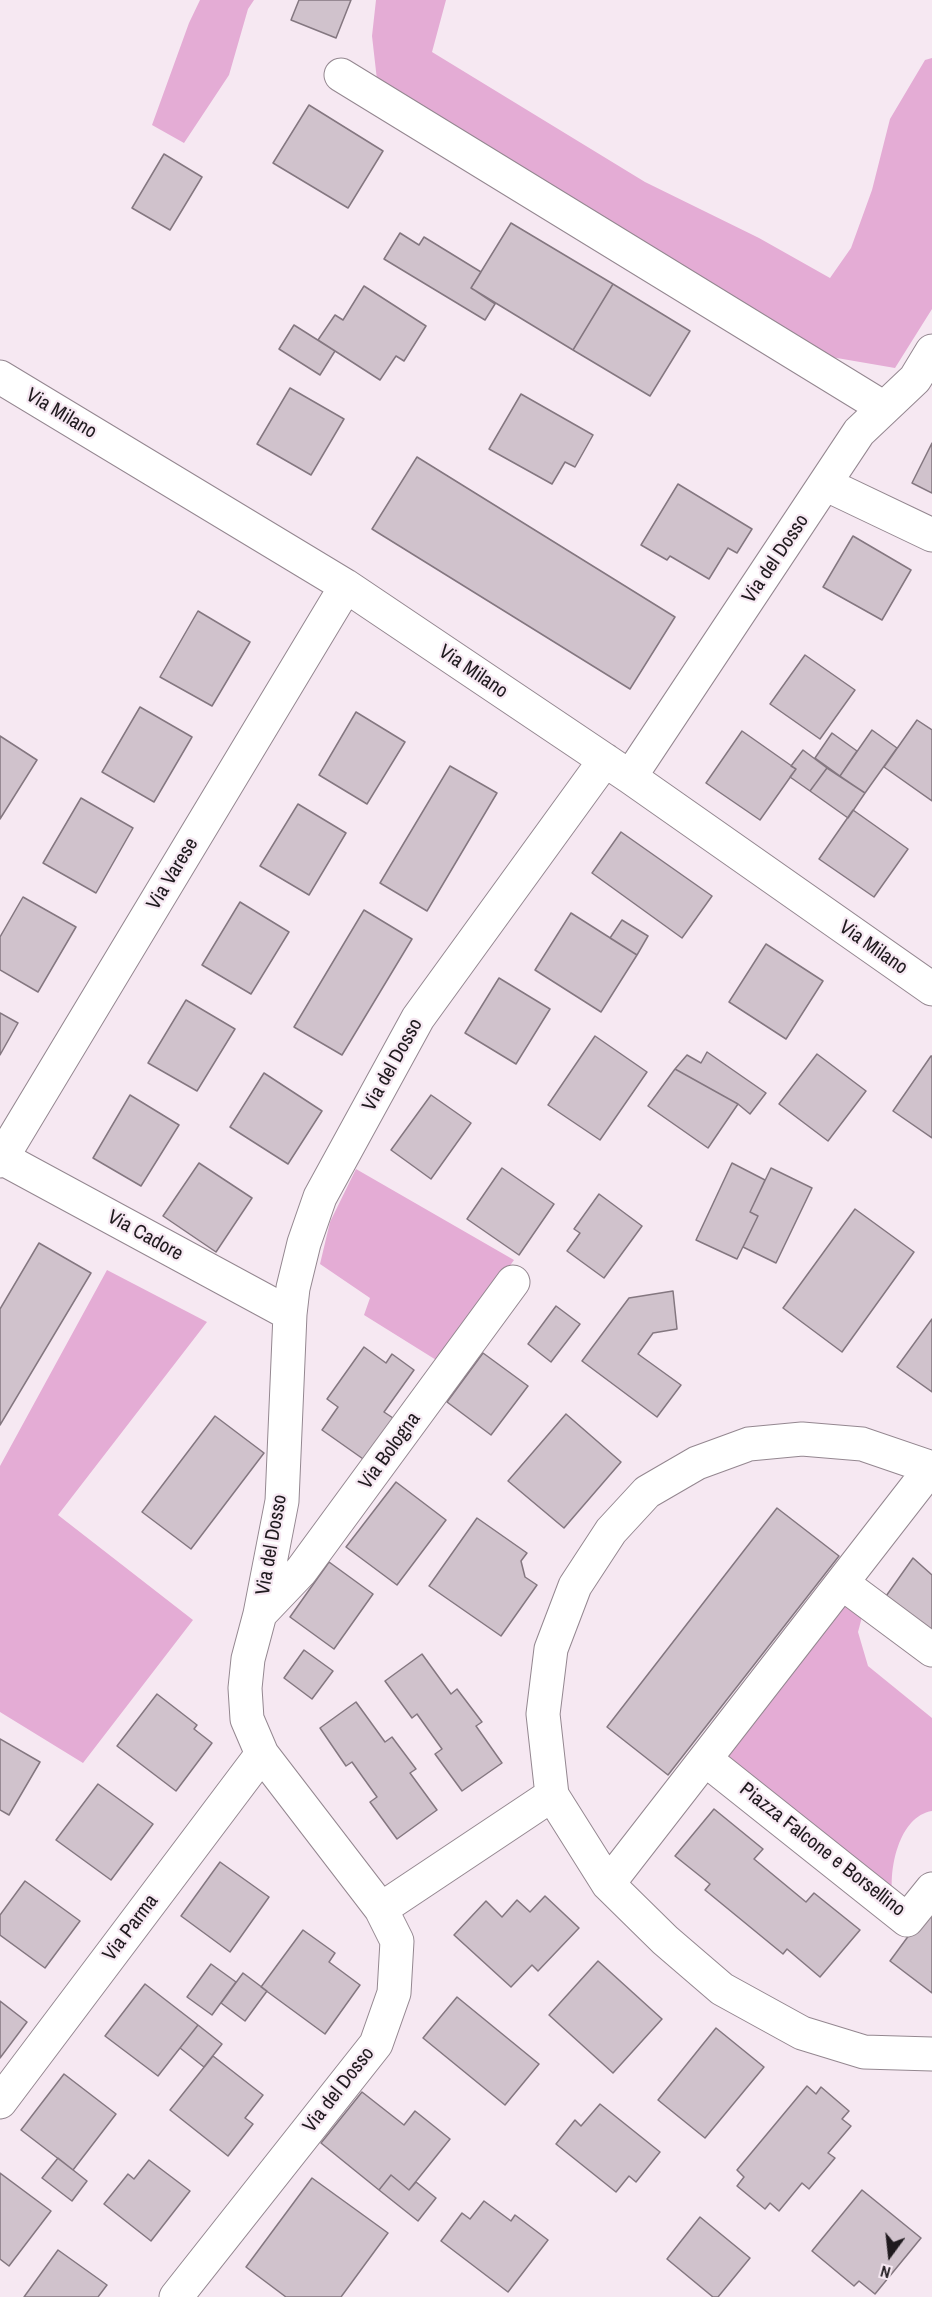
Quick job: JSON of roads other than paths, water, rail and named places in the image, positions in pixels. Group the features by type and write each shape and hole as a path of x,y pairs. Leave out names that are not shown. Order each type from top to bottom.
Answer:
{"street":[{"path":"341,75 884,408"},
{"name":"Via del Dosso","path":"176,2297 376,2044 394,1993 397,1941 381,1909 262,1754 247,1719 245,1688 248,1659 260,1614 282,1501 293,1288 304,1243 320,1197 418,1018 618,769 825,484 860,432 915,379 932,351"},
{"name":"Via Milano","path":"0,377 346,586 618,769 932,989"},
{"path":"825,484 932,535"},
{"name":"Via Varese","path":"1,1159 346,586"},
{"name":"Via Cadore","path":"1,1159 291,1314"},
{"name":"Via Bologna","path":"260,1614 301,1571 513,1282"},
{"path":"608,1884 932,1468 862,1444 802,1439 749,1444 697,1464 647,1492 611,1531 575,1586 551,1649 543,1714 552,1795 608,1884 665,1940 722,1989 801,2033 864,2052 932,2054"},
{"path":"842,1583 932,1650"},
{"name":"Via Parma","path":"0,2102 262,1754"},
{"name":"Piazza Falcone e Borsellino","path":"706,1760 907,1920 932,1889"},
{"path":"381,1909 552,1795"}]}
